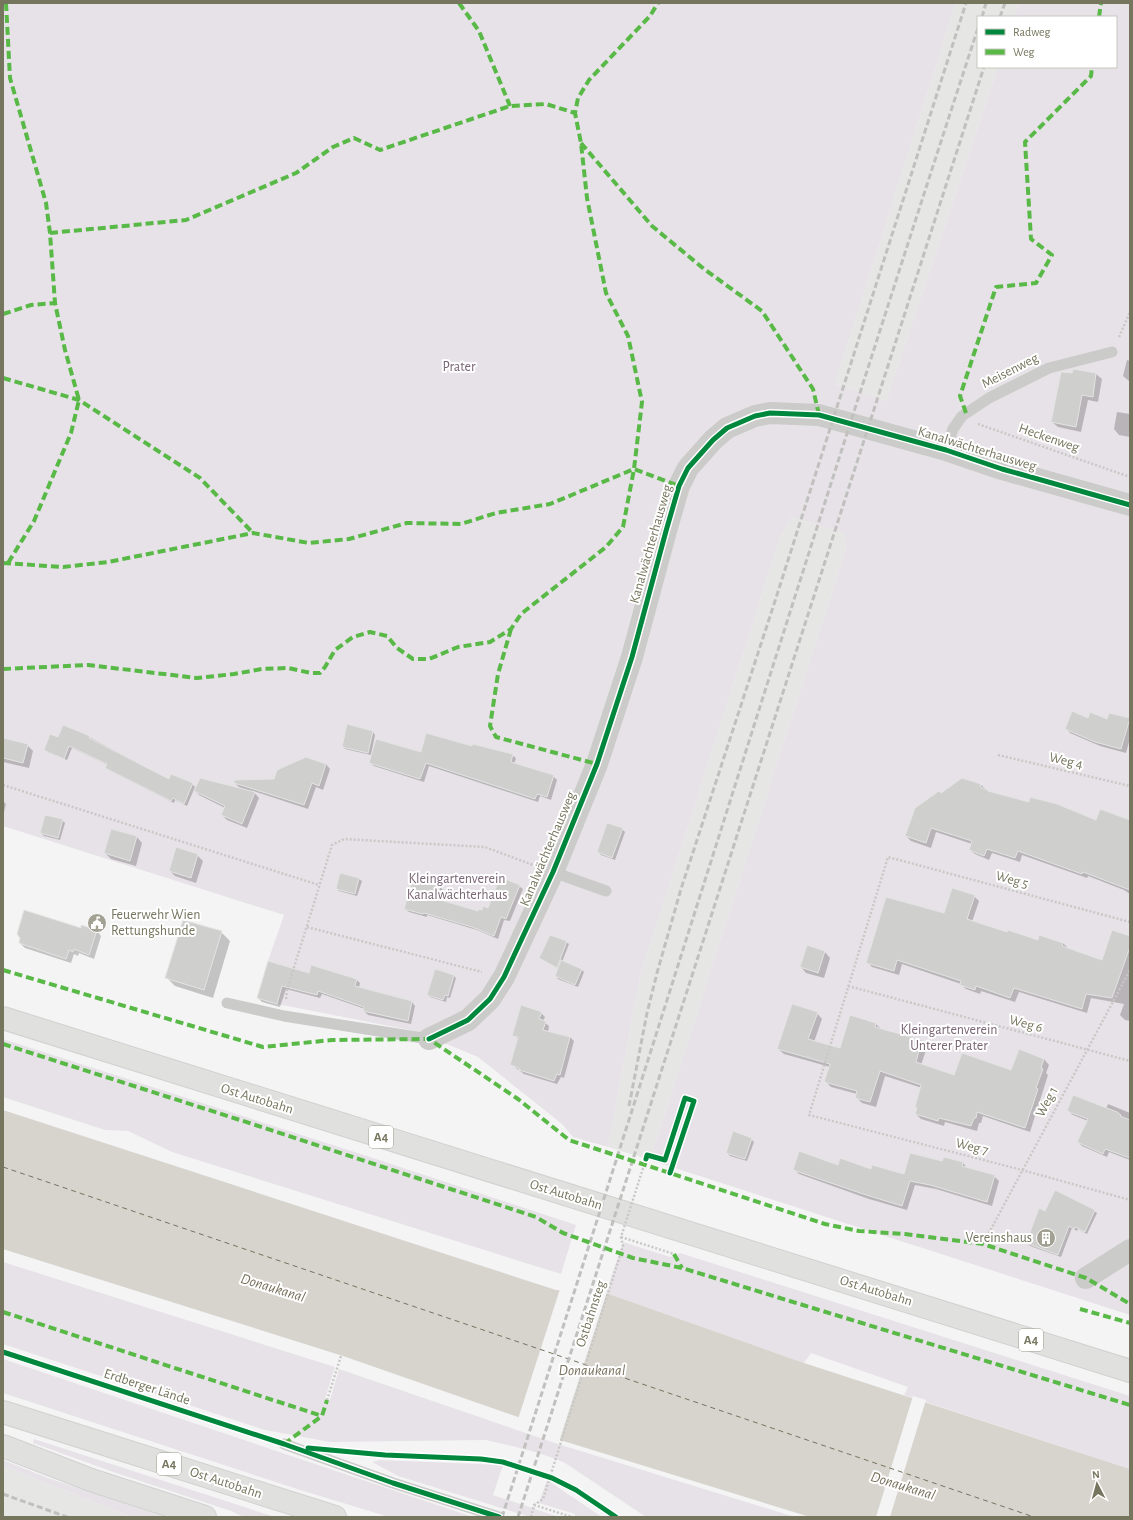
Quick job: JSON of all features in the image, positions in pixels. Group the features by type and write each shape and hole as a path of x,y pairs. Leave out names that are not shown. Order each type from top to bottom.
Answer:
{"highway":[{"name":"Ost Autobahn","path":"3,1018 1130,1371"},
{"name":"Ost Autobahn","path":"3,1412 335,1517"},
{"path":"3,1446 91,1480 205,1517"}],"street":[{"name":"Kanalwächterhausweg","path":"429,1039 468,1020 490,999 504,977 553,872 598,764 632,657 679,486 688,468 727,428 755,416 770,413 819,415 946,450 1002,469 1130,506"},
{"path":"1086,1278 1130,1250"}],"lane":[{"name":"Meisenweg","path":"946,450 953,429 962,416 989,398 1049,368 1112,352"},
{"path":"553,872 606,891"},
{"path":"227,1004 284,1016 429,1039"},
{"path":"284,1444 393,1483 499,1517"}],"path":[{"path":"1112,352 1130,312"},
{"path":"3,785 319,885"},
{"path":"284,1016 287,990 332,845 344,839 486,847 553,872"},
{"path":"307,927 470,969"},
{"path":"646,1159 648,1155 653,1157"},
{"path":"621,1237 674,1254"},
{"path":"327,1400 341,1356"},
{"path":"544,1476 556,1480"},
{"path":"534,1505 572,1517"}],"shaded area":[{"path":"956,3 1019,3 1014,16 977,16 977,68 998,68 886,401 835,384"},
{"path":"792,517 844,533 846,548 650,1160 608,1147 640,977 781,535"},
{"path":"3,1466 132,1517 3,1517"}],"green space":[{"name":"Prater","path":"3,3 956,3 835,384 886,401 998,68 1117,68 1117,16 1014,16 1019,3 1130,3 1130,1315 650,1160 846,548 844,533 792,517 781,535 640,977 608,1147 573,1137 562,1124 478,1057 415,1031 277,1004 257,998 284,915 3,826"},
{"path":"3,1039 576,1225 561,1274 172,1152 128,1131 105,1130 3,1097"},
{"path":"623,1242 670,1257 680,1253 1130,1396 1130,1469 904,1395 908,1387 811,1353 804,1363 606,1293"},
{"path":"3,1262 335,1367 325,1399 330,1400 339,1369 558,1444 795,1517 646,1517 565,1463 536,1452 486,1440 330,1442 265,1430 3,1344"},
{"path":"3,1359 473,1517 389,1517 297,1489 3,1393"},
{"path":"34,1439 275,1517 244,1517 231,1511 116,1473 33,1443"},
{"path":"3,1460 48,1478 166,1517 132,1517 3,1466"},
{"path":"380,1460 503,1465 493,1495 559,1517 530,1517 398,1476 372,1462"},
{"path":"547,1480 602,1517 575,1517 575,1514 539,1503"}],"water":[{"name":"Donaukanal","path":"3,1110 556,1290 606,1293 804,1363 1130,1469 1130,1517 810,1517 560,1440 518,1417 343,1356 3,1249"}],"pier":[{"path":"560,1289 607,1292 559,1442 518,1419"},
{"path":"913,1396 926,1400 890,1517 876,1517"}],"building":[{"path":"1073,369 1096,373 1093,397 1082,395 1076,427 1051,422 1061,372 1072,373"},
{"path":"1072,711 1088,718 1090,712 1107,719 1109,713 1130,718 1121,749 1095,742 1065,729"},
{"path":"347,724 373,731 368,753 342,747"},
{"path":"63,725 90,736 89,738 169,779 171,774 193,783 184,804 173,798 171,801 105,768 107,764 69,746 64,759 44,750 50,734 58,737"},
{"path":"426,733 472,746 473,744 513,754 511,762 554,775 547,797 537,794 535,799 426,763 420,779 369,763 376,739 421,752"},
{"path":"3,738 28,744 23,763 3,758"},
{"path":"306,757 326,764 319,786 312,783 304,805 234,783 234,780 274,779 277,770"},
{"path":"200,778 255,792 242,824 221,815 225,806 194,791"},
{"path":"962,778 981,784 980,787 988,791 1029,802 1030,797 1057,804 1096,820 1100,809 1130,820 1130,890 1083,872 1082,874 1018,851 1015,858 987,849 984,856 969,850 972,841 931,828 926,843 905,836 915,808 939,791 941,793"},
{"path":"45,815 63,819 58,838 40,833"},
{"path":"607,823 623,828 612,858 597,852"},
{"path":"111,829 137,836 130,861 104,853"},
{"path":"176,847 198,854 191,878 169,871"},
{"path":"340,873 359,878 355,894 336,889"},
{"path":"500,877 520,885 506,919 501,917 494,936 472,927 424,913 404,909 413,879 440,886 437,899 478,911 478,909 482,910 483,906 488,908"},
{"path":"952,888 975,895 967,919 1038,940 1039,935 1063,943 1062,946 1102,960 1112,930 1130,936 1130,947 1112,998 1086,994 1082,1009 1014,988 1010,998 976,986 975,990 960,985 961,981 897,960 894,971 866,963 886,897 944,913"},
{"path":"24,910 81,928 81,925 97,930 89,955 74,949 73,952 69,950 66,959 19,943 20,938 17,934"},
{"path":"183,920 222,931 204,990 165,978"},
{"path":"550,935 567,941 557,968 539,958"},
{"path":"807,945 825,951 818,973 800,967"},
{"path":"561,960 582,969 575,985 555,976"},
{"path":"268,961 309,973 311,965 357,979 355,986 412,1001 408,1021 363,1011 364,1007 318,991 317,995 282,986 277,1004 257,998"},
{"path":"435,969 454,975 448,996 445,995 443,1000 427,995"},
{"path":"792,1004 818,1012 808,1039 840,1048 850,1015 876,1023 875,1027 922,1040 916,1062 954,1075 962,1053 1011,1070 1019,1049 1044,1059 1041,1068 1043,1069 1036,1088 1038,1089 1025,1128 977,1112 976,1118 974,1118 971,1126 939,1118 938,1121 915,1114 917,1108 915,1107 921,1085 880,1071 870,1102 855,1098 857,1091 824,1082 830,1064 777,1049"},
{"path":"521,1005 542,1012 539,1019 546,1021 543,1030 570,1037 560,1075 557,1074 554,1081 519,1070 519,1068 510,1065 518,1037 512,1036"},
{"path":"1073,1095 1117,1112 1121,1115 1120,1116 1130,1120 1130,1158 1105,1149 1103,1154 1077,1142 1088,1119 1067,1111"},
{"path":"733,1131 752,1138 745,1159 726,1153"},
{"path":"799,1151 838,1165 840,1158 871,1169 872,1165 904,1174 910,1153 942,1161 944,1157 963,1162 962,1166 995,1175 987,1202 930,1185 910,1181 902,1206 793,1170"},
{"path":"1055,1190 1095,1210 1085,1232 1069,1226 1058,1255 1026,1243 1039,1208 1045,1211"}],"ferry route":[{"path":"3,1167 1034,1517"}],"railway":[{"path":"629,1106 647,1013 681,889 775,601 966,3"},
{"path":"982,16 986,3"},
{"path":"1000,16 1005,3"},
{"path":"502,1517 977,31"},
{"path":"518,1517 984,68"},
{"path":"3,1494 67,1517"}],"marked path":[{"path":"6,3 10,78 46,203 50,233 55,303 65,350 79,400 71,433 34,521 8,563"},
{"path":"459,3 479,31 510,106"},
{"path":"3,669 88,665 197,678 262,669 288,668 311,673 320,673 335,650 353,637 370,632 387,636 397,648 413,659 429,659 458,647 490,642 511,629 521,614 606,547 623,527 634,469 642,402 628,336 606,293 587,198 581,143 575,113 578,98 589,80 650,16 658,3"},
{"path":"1099,16 1101,3"},
{"path":"966,413 960,396 996,287 1036,283 1052,255 1031,239 1025,142 1091,76 1092,68"},
{"path":"50,233 186,220 296,173 333,147 354,138 380,150 510,106 546,104 575,113"},
{"path":"581,143 652,226 704,269 762,311 813,389 819,415"},
{"path":"3,314 31,305 55,303"},
{"path":"3,378 79,400 200,478 253,533"},
{"path":"3,563 63,567 108,562 253,533 309,543 349,539 407,523 461,524 496,513 550,504 634,469 679,486"},
{"path":"511,629 498,674 490,726 496,737 597,764"},
{"path":"3,970 263,1047 332,1040 429,1039 518,1099 569,1140 825,1224 859,1231 905,1234 983,1244 1086,1278 1130,1304"},
{"path":"3,1044 536,1217 563,1233 633,1258 682,1268 1130,1405"},
{"path":"674,1254 682,1268"},
{"path":"1080,1309 1130,1323"},
{"path":"3,1312 322,1416"},
{"path":"284,1444 322,1416 327,1400"}],"cycle path":[{"path":"429,1039 468,1020 490,999 504,977 553,872 597,764 632,657 679,486 688,468 713,440 727,428 755,416 770,413 819,415 946,450 1002,469 1130,505"},
{"path":"646,1159 647,1155 665,1160 685,1098 694,1101 670,1173"},
{"name":"Erdberger Lände","path":"3,1352 284,1444 393,1483 499,1517"},
{"path":"308,1448 385,1455 481,1459 503,1462 552,1478 576,1490 616,1517"}],"place":[{"name":"Feuerwehr Wien Rettungshunde","path":"97,923"},
{"name":"Vereinshaus","path":"1046,1238"}],"park label":[{"name":"Kleingartenverein Kanalwächterhaus","path":"457,888"},
{"name":"Kleingartenverein Unterer Prater","path":"949,1038"}]}
